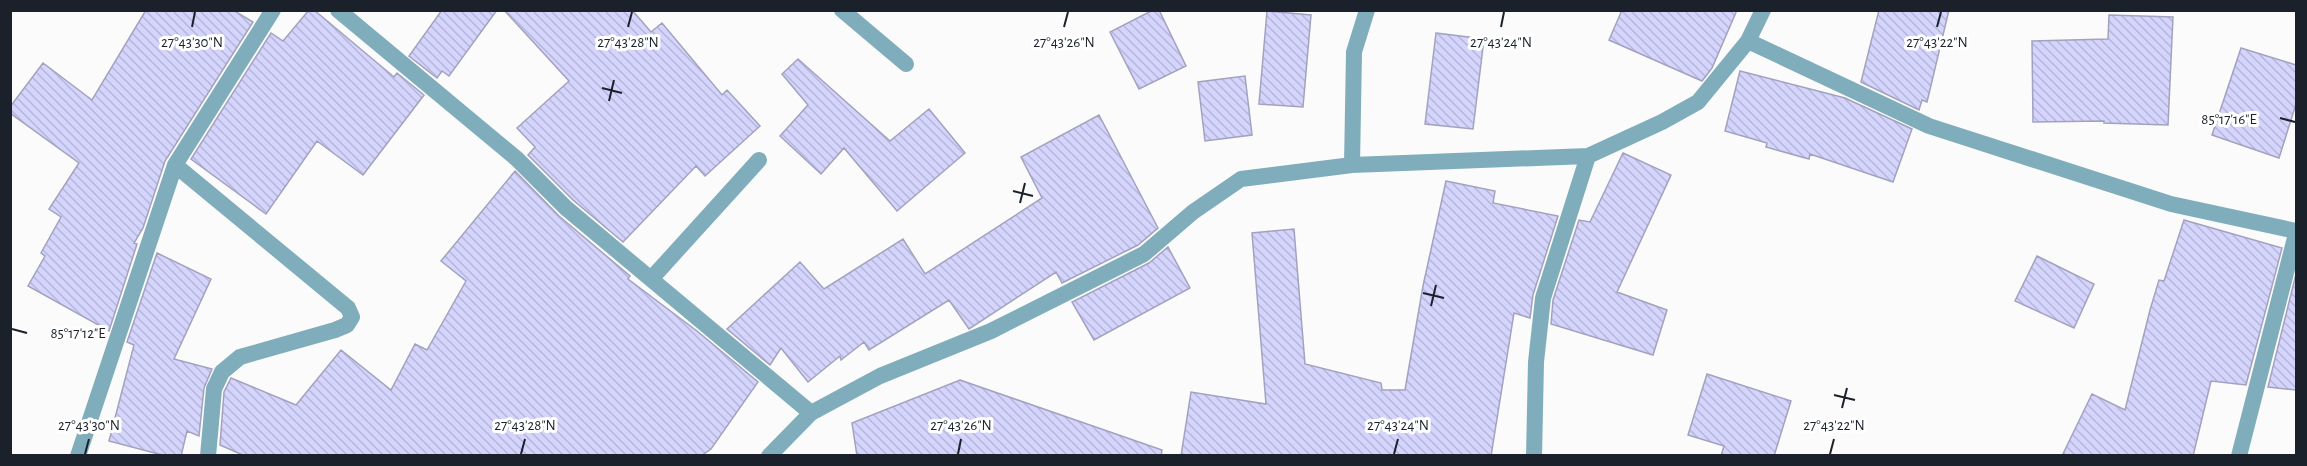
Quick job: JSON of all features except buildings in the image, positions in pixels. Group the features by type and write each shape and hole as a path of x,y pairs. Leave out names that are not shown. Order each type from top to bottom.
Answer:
{"street":[{"path":"78,456 175,165 273,10"},
{"path":"338,10 517,159 566,208 811,413"},
{"path":"842,10 906,64"},
{"path":"1352,165 1354,52 1367,10"},
{"path":"769,456 811,413 880,376 991,331 1144,254 1193,212 1241,179 1352,165 1588,156 1662,122 1698,102 1748,42 1763,10"},
{"path":"1748,42 1929,126 2171,204 2296,233 2239,456"},
{"path":"1534,456 1536,362 1543,298 1588,156"},
{"path":"651,279 759,159"},
{"path":"175,165 348,308 352,317 347,325 335,330 240,357 222,372 214,389 208,456"}]}
